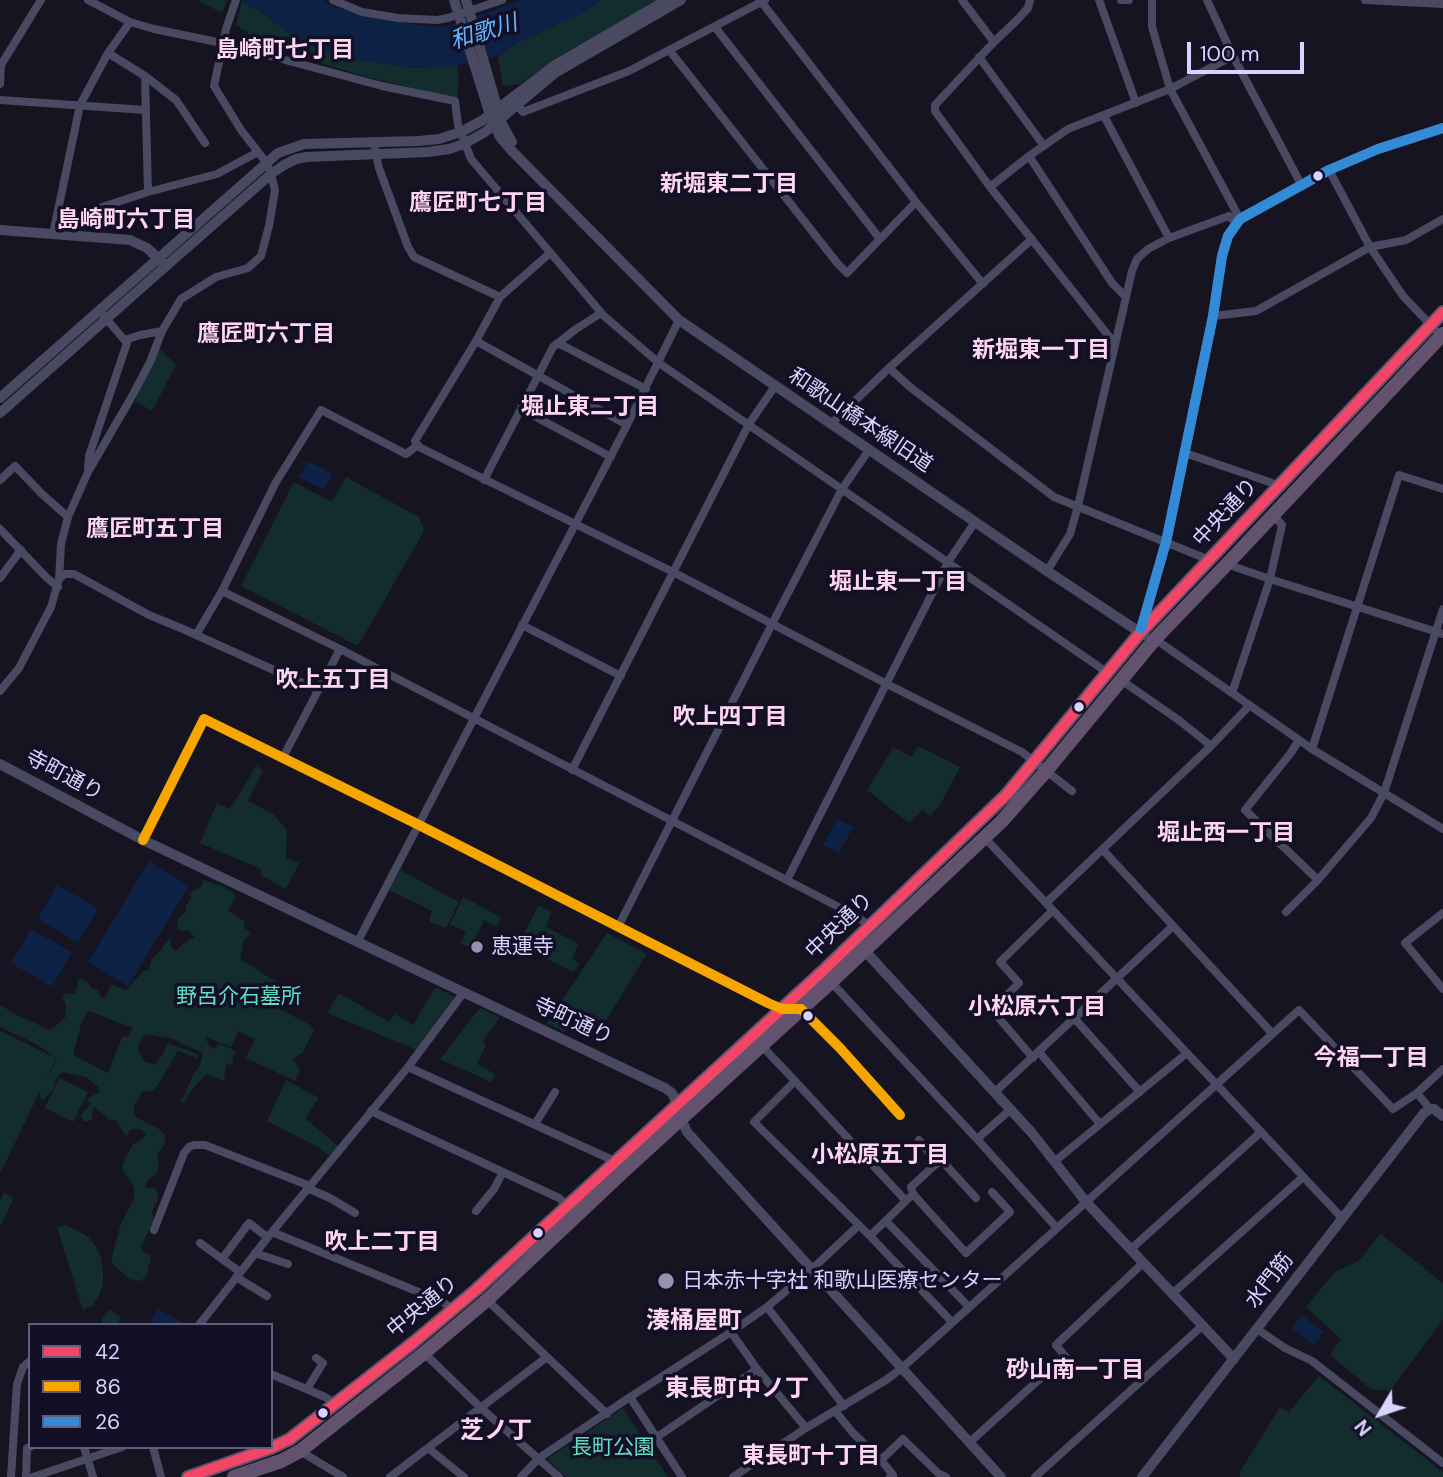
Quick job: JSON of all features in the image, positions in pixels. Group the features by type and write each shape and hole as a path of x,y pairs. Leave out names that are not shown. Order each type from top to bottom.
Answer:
{"highway":[{"name":"中央通り","path":"678,1114 782,1009 1040,766 1439,333 1443,313"},
{"name":"中央通り","path":"278,1440 336,1404 487,1300 573,1211 621,1166 831,982 984,838 1010,813 1040,766 1140,633 1281,486 1439,333"},
{"name":"中央通り","path":"234,1477 253,1475 300,1451 419,1347 453,1310 573,1211"},
{"name":"中央通り","path":"188,1477 223,1471 262,1449"}],"street":[{"path":"0,84 0,64 41,0"},
{"path":"88,0 130,22 154,29 222,43 382,86 454,101 464,144 471,159 601,313 659,363 1108,673"},
{"path":"0,691 19,668 51,607 58,583 61,544 68,517 88,472 150,362 162,331 181,299 216,277 248,268 261,256 275,190 271,174 266,162 241,130 214,86 222,43 236,0"},
{"path":"333,0 362,12 398,18 437,20 465,15 502,0"},
{"name":"和歌山橋本線旧道","path":"454,0 465,15 496,117 514,146 566,207 679,320 1046,571 1140,633 1155,639"},
{"name":"和歌山橋本線旧道","path":"465,15 466,0"},
{"path":"0,398 99,310 284,165 306,157 428,152 449,149 476,139 496,117 555,65 667,0"},
{"path":"0,413 107,319 278,152 304,144 439,139 470,129 519,103 555,73 681,0"},
{"path":"962,0 994,42"},
{"path":"1030,0 1023,14 935,105 935,111 990,187 1115,344"},
{"path":"1099,0 1136,103"},
{"path":"1121,0 1129,0"},
{"path":"1152,0 1152,27 1170,89 1238,221"},
{"path":"1207,0 1300,184"},
{"path":"1366,0 1443,4"},
{"path":"519,103 523,111 629,71 762,1 982,284"},
{"path":"53,234 80,105 108,53 130,22"},
{"path":"715,27 880,239"},
{"path":"670,51 847,273 916,202"},
{"path":"108,53 145,76 176,100 205,143"},
{"path":"990,187 1068,129 1170,89 1233,56"},
{"path":"979,57 1044,146"},
{"path":"145,76 148,192"},
{"path":"0,100 146,110"},
{"path":"1104,116 1169,238"},
{"path":"1140,633 1166,542 1228,236 1238,221 1300,184 1378,149 1443,128"},
{"path":"374,143 379,169 414,257 500,297"},
{"path":"53,234 93,210 217,174 258,152"},
{"path":"1029,156 1112,283 1126,297"},
{"path":"1329,170 1370,247 1404,296 1439,333"},
{"path":"1046,571 1070,534 1137,259 1148,249 1169,238 1228,216 1238,221"},
{"path":"1213,316 1256,310 1370,247 1406,240 1443,219"},
{"path":"0,230 130,240 147,248 163,262"},
{"path":"831,424 888,368 1031,239"},
{"path":"550,253 500,297 415,441 419,447 673,572 1022,752 1072,791"},
{"path":"88,472 89,456 127,343 99,310"},
{"path":"484,480 553,347 601,313"},
{"path":"358,942 611,457 679,320"},
{"path":"125,340 162,331"},
{"path":"476,341 627,425"},
{"path":"558,343 646,389"},
{"path":"888,368 1054,497 1202,557 1206,565"},
{"path":"572,770 749,425 775,386"},
{"path":"196,635 222,591 276,482 321,410 406,454 418,445"},
{"path":"521,410 611,457"},
{"path":"618,927 842,489 869,450"},
{"path":"1185,453 1281,486"},
{"path":"0,480 15,466 68,517"},
{"path":"1312,749 1399,475 1443,489"},
{"path":"1232,693 1270,579 1282,525 1273,515"},
{"path":"787,880 948,562 975,522"},
{"path":"0,529 47,578 58,583"},
{"path":"0,578 21,550"},
{"path":"1229,562 1235,567 1270,579 1439,633"},
{"path":"58,583 65,574 74,574 149,615 318,690"},
{"path":"222,591 340,649 858,917 869,926 865,951 1011,1109 1086,1202 1234,1359"},
{"path":"1286,912 1318,880 1371,818 1384,793 1439,633 1443,609"},
{"path":"522,625 621,676"},
{"path":"1155,639 1312,749 1443,829"},
{"path":"282,759 340,649"},
{"path":"0,675 8,682"},
{"path":"1121,680 1211,746"},
{"path":"1046,903 1211,746 1250,705"},
{"path":"142,839 204,719 782,1009 801,1009 900,1115"},
{"path":"1299,740 1245,810 1318,880"},
{"name":"寺町通り","path":"0,764 142,839 665,1088 672,1093 687,1132 1001,1477"},
{"path":"984,838 1342,1218"},
{"path":"1102,850 1272,1033"},
{"path":"1052,911 1000,962 1019,983 992,1010 1100,1124"},
{"path":"1443,913 1405,943 1443,989"},
{"path":"995,1092 1173,926"},
{"path":"831,982 1057,1228"},
{"path":"202,1323 270,1234 408,1067 464,992"},
{"path":"733,1477 902,1368 1299,1010 1393,1109 1417,1093 1443,1069"},
{"path":"1075,1019 1140,1092"},
{"path":"761,1045 966,1253 1010,1212 992,1192"},
{"path":"1054,1162 1187,1054"},
{"path":"408,1067 621,1166"},
{"path":"795,1081 754,1122 870,1236 952,1322"},
{"path":"535,1124 555,1092"},
{"path":"1417,1093 1430,1109 1443,1116"},
{"path":"977,1139 1011,1109"},
{"name":"水門筋","path":"1142,1477 1342,1218 1430,1109"},
{"path":"372,1111 559,1198 573,1211"},
{"path":"1130,1250 1261,1132"},
{"path":"919,1140 937,1163"},
{"path":"154,1230 184,1153 194,1145 205,1145 308,1187 355,1213"},
{"path":"870,1236 909,1198 911,1187 937,1163 944,1163 976,1198"},
{"path":"476,1211 494,1189 502,1172"},
{"path":"1171,1294 1303,1177"},
{"path":"886,1221 969,1307"},
{"path":"222,1259 249,1223 270,1234 443,1302 453,1310"},
{"path":"521,1477 539,1458 767,1307 859,1225"},
{"path":"200,1243 268,1296"},
{"path":"255,1253 288,1265"},
{"path":"970,1442 1065,1356 1056,1345 1143,1264"},
{"path":"487,1300 607,1413"},
{"path":"767,1307 844,1406"},
{"path":"1035,1477 1202,1326"},
{"path":"1257,1329 1312,1362 1443,1463"},
{"path":"731,1332 806,1428"},
{"path":"419,1347 481,1408 559,1477"},
{"path":"390,1477 547,1357"},
{"path":"307,1389 323,1363 316,1358"},
{"path":"11,1477 17,1384 23,1367 28,1363"},
{"path":"657,1437 758,1369"},
{"path":"273,1375 336,1404"},
{"path":"630,1397 682,1477"},
{"path":"835,1411 881,1460 893,1475 890,1477"},
{"path":"881,1460 903,1438 938,1473 946,1477"},
{"path":"26,1477 28,1448"},
{"path":"428,1448 464,1477"},
{"path":"85,1449 93,1477"},
{"path":"33,1477 116,1449"},
{"path":"153,1449 160,1477"},
{"path":"300,1451 343,1477"}],"green space":[{"path":"197,0 227,0 222,13"},
{"path":"600,0 659,0 560,56 519,84 503,86 498,56 517,43 582,13"},
{"path":"242,1 289,33 340,57 414,68 457,66 457,99 363,76 261,42 236,25"},
{"path":"156,345 176,365 152,411 135,401"},
{"path":"346,477 419,517 424,531 361,641 356,645 241,586 294,482 332,502"},
{"path":"918,746 960,767 940,805 930,816 922,810 909,823 867,790 893,747 912,757"},
{"path":"256,766 263,770 248,801 273,814 287,830 286,858 299,863 286,889 261,875 261,869 200,843 217,803 230,809"},
{"path":"400,870 459,902 446,928 429,922 432,911 389,890"},
{"name":"野呂介石墓所","path":"204,880 234,893 235,898 228,910 244,921 245,928 251,933 244,940 240,959 284,987 276,1007 314,1030 303,1052 293,1059 300,1070 295,1081 246,1058 255,1039 238,1031 232,1047 205,1037 210,1047 214,1049 219,1044 236,1053 233,1063 226,1065 224,1081 206,1074 189,1093 185,1103 181,1102 200,1065 203,1053 173,1039 148,1034 142,1037 138,1046 145,1062 156,1065 167,1043 198,1054 197,1058 178,1051 154,1091 142,1092 134,1106 134,1115 165,1134 165,1143 157,1153 157,1174 149,1178 145,1187 156,1188 158,1200 152,1211 154,1220 141,1247 142,1251 150,1254 151,1260 147,1276 140,1281 129,1279 111,1262 122,1221 134,1199 134,1188 122,1168 133,1144 146,1134 140,1129 131,1129 126,1136 116,1120 110,1121 95,1107 90,1121 84,1121 81,1115 90,1105 88,1099 99,1093 98,1087 86,1077 62,1072 44,1100 39,1098 41,1089 0,1174 0,1031 55,1058 38,1045 0,1027 0,1005 50,1030 65,1018 66,1004 63,996 66,993 74,994 78,980 88,982 91,988 98,990 101,997 105,998 111,985 126,990 143,971 149,970 152,959 171,938 171,946 175,951 195,937 189,931 180,931 178,918 186,912 190,894 201,887","holes":["89,1011 133,1028 129,1036 122,1037 108,1073 73,1055 82,1021"]},
{"path":"463,897 501,917 497,927 484,920 470,948 461,943 466,932 450,924"},
{"path":"539,905 551,912 546,927 579,944 572,958 579,964 574,972 518,945"},
{"path":"607,933 647,954 597,1035 587,1029 583,1035 570,1028 564,1032 547,1023"},
{"path":"435,987 455,997 417,1050 327,1013 339,993 389,1022 395,1014 413,1025"},
{"path":"480,1008 500,1017 483,1041 486,1045 477,1064 495,1074 491,1082 440,1059"},
{"path":"59,1078 88,1092 73,1122 45,1108"},
{"path":"286,1080 319,1098 305,1118 338,1146 329,1156 320,1148 267,1121"},
{"path":"4,1193 14,1198 0,1227 0,1201"},
{"path":"65,1225 88,1237 101,1258 103,1284 99,1296 92,1306 83,1310 57,1228"},
{"path":"1380,1233 1443,1283 1443,1319 1390,1391 1371,1389 1330,1355 1341,1339 1306,1307 1335,1272 1358,1261 1366,1253"},
{"path":"110,1310 121,1317 118,1323 101,1323 105,1313"},
{"path":"1319,1376 1443,1472 1443,1477 1240,1477 1239,1473 1280,1407 1289,1412"},
{"name":"長町公園","path":"623,1408 668,1477 566,1477 547,1459"}],"water":[{"name":"和歌川","path":"241,0 324,0 362,16 445,27 522,0 600,0 582,13 517,43 498,56 457,66 415,68 340,57 289,33"},
{"path":"308,461 333,474 324,490 299,477"},
{"path":"837,819 853,827 839,853 823,845"},
{"path":"149,861 189,886 128,986 88,962"},
{"path":"57,885 98,908 78,943 38,919"},
{"path":"31,929 72,952 52,987 11,963"},
{"path":"158,1309 183,1323 154,1323 151,1321"},
{"path":"1302,1315 1324,1332 1314,1346 1292,1328"}],"transit line":[{"name":"26","path":"1141,629 1166,542 1228,236 1240,219 1329,170 1378,149 1443,128"},
{"name":"42","path":"273,1447 290,1439 477,1289 822,972 1007,794 1140,633 1443,312"},
{"name":"86","path":"143,840 204,719 768,1003 782,1009 801,1009 900,1115"},
{"name":"42","path":"188,1477 268,1449"}],"place":[{"name":"恵運寺","path":"477,947"},
{"name":"日本赤十字社 和歌山医療センター","path":"666,1281"}],"district":[{"name":"島崎町七丁目","path":"285,51"},
{"name":"新堀東二丁目","path":"729,185"},
{"name":"鷹匠町七丁目","path":"478,204"},
{"name":"島崎町六丁目","path":"126,221"},
{"name":"鷹匠町六丁目","path":"266,335"},
{"name":"新堀東一丁目","path":"1041,351"},
{"name":"堀止東二丁目","path":"590,408"},
{"name":"鷹匠町五丁目","path":"155,530"},
{"name":"堀止東一丁目","path":"898,583"},
{"name":"吹上五丁目","path":"333,681"},
{"name":"吹上四丁目","path":"730,718"},
{"name":"堀止西一丁目","path":"1226,834"},
{"name":"小松原六丁目","path":"1037,1008"},
{"name":"今福一丁目","path":"1371,1059"},
{"name":"小松原五丁目","path":"880,1156"},
{"name":"吹上二丁目","path":"382,1243"},
{"name":"湊桶屋町","path":"694,1322"},
{"name":"砂山南一丁目","path":"1075,1371"},
{"name":"東長町中ノ丁","path":"737,1390"},
{"name":"芝ノ丁","path":"496,1432"},
{"name":"東長町十丁目","path":"811,1457"}]}
